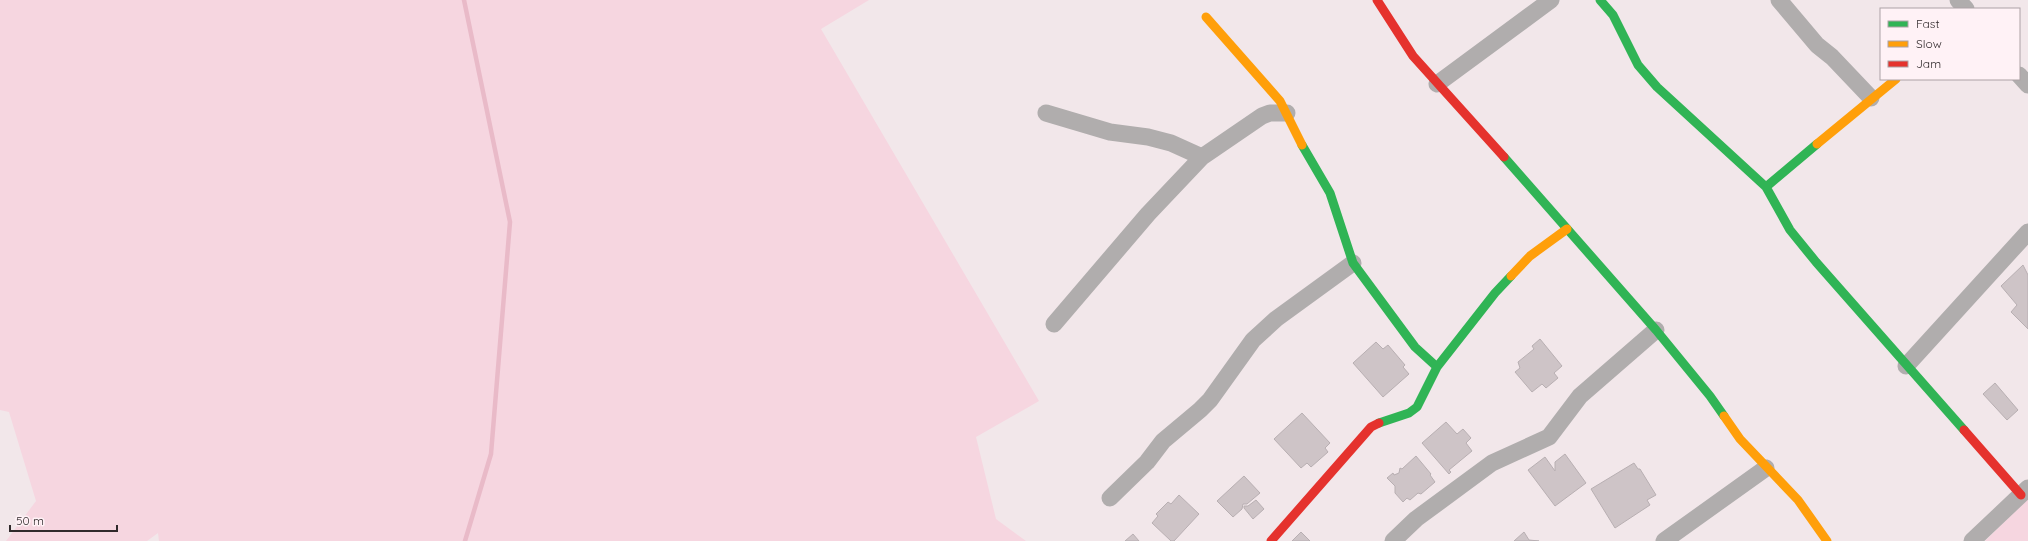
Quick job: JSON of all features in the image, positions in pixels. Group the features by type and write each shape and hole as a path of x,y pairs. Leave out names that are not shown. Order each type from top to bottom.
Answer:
{"street":[{"path":"1377,0 1413,56 1530,184 1567,229 1656,330 1710,396 1740,439 1798,500 1827,541"},
{"path":"1437,84 1551,0"},
{"path":"1600,0 1613,15 1638,65 1657,87 1766,187 1790,230 1906,366 2025,492 1972,541"},
{"path":"1779,0 1817,45 1832,56 1871,98"},
{"path":"1958,0 1965,8"},
{"path":"1206,17 1274,93 1287,113 1302,146 1330,193 1353,263 1415,347 1438,367"},
{"path":"2020,76 2028,85"},
{"path":"1766,187 1871,98 1895,80"},
{"path":"1046,113 1110,132 1148,137 1171,143 1202,157"},
{"path":"1054,324 1148,214 1202,157 1262,116 1270,113 1287,113"},
{"path":"1271,541 1370,427 1409,413 1417,407 1438,367 1495,293 1530,256 1567,229"},
{"path":"1906,366 2028,232"},
{"path":"1110,498 1147,462 1163,440 1210,400 1253,340 1276,319 1353,263"},
{"path":"1393,541 1416,519 1492,463 1549,437 1580,396 1656,330"},
{"path":"1664,541 1766,468"}],"shaded area":[{"path":"0,0 869,0 821,29 1039,401 976,437 996,519 1026,541 159,541 158,533 147,541 6,541 36,501 9,412 0,410"},
{"path":"2028,499 2028,541 1985,541"}],"building":[{"path":"2023,265 2028,275 2028,329 2011,312 2017,305 2001,286"},
{"path":"1540,339 1562,366 1554,373 1558,378 1546,388 1542,384 1532,392 1515,372 1520,368 1518,362 1534,349 1532,346"},
{"path":"1376,342 1383,349 1388,345 1405,365 1403,367 1409,374 1383,397 1353,363"},
{"path":"1995,383 2018,410 2007,420 1983,394"},
{"path":"1302,413 1330,443 1325,448 1328,452 1311,467 1307,463 1301,468 1274,439"},
{"path":"1446,422 1457,434 1463,429 1471,438 1466,443 1472,451 1449,470 1451,472 1449,474 1422,443"},
{"path":"1565,454 1586,483 1555,506 1528,470 1545,457 1555,471 1555,462"},
{"path":"1416,456 1431,474 1430,475 1435,482 1421,494 1418,493 1410,500 1407,498 1403,502 1395,493 1395,486 1387,478 1393,473 1394,475 1399,473 1400,468 1402,469"},
{"path":"1634,463 1638,469 1640,469 1656,495 1647,500 1650,505 1615,528 1591,489"},
{"path":"1244,476 1260,493 1247,504 1243,504 1242,509 1233,517 1217,501"},
{"path":"1179,495 1199,514 1174,541 1171,541 1152,523 1158,516 1156,514 1168,502 1171,504"},
{"path":"1256,500 1264,509 1253,519 1244,506 1248,506"},
{"path":"1301,532 1310,541 1292,541"},
{"path":"1524,532 1529,540 1539,541 1514,541"},
{"path":"1133,534 1139,541 1125,541"}],"waterway":[{"path":"464,0 510,222 491,454 465,541"}],"traffic: fast":[{"path":"1600,0 1613,15 1638,65 1657,87 1766,187 1817,144"},
{"path":"1302,145 1330,193 1353,263 1415,347 1437,367"},
{"path":"1504,157 1656,330 1710,396 1724,416"},
{"path":"1766,187 1790,230 1816,262 1964,430"},
{"path":"1379,423 1409,413 1417,407 1437,367 1495,293 1511,276"}],"traffic: slow":[{"path":"1206,17 1280,101 1302,145"},
{"path":"1817,144 1895,80"},
{"path":"1511,276 1530,256 1567,229"},
{"path":"1724,416 1740,439 1798,500 1827,541"}],"traffic: jam":[{"path":"1377,0 1413,56 1504,157"},
{"path":"1271,541 1371,427 1379,423"},
{"path":"1964,430 2021,495"}]}
